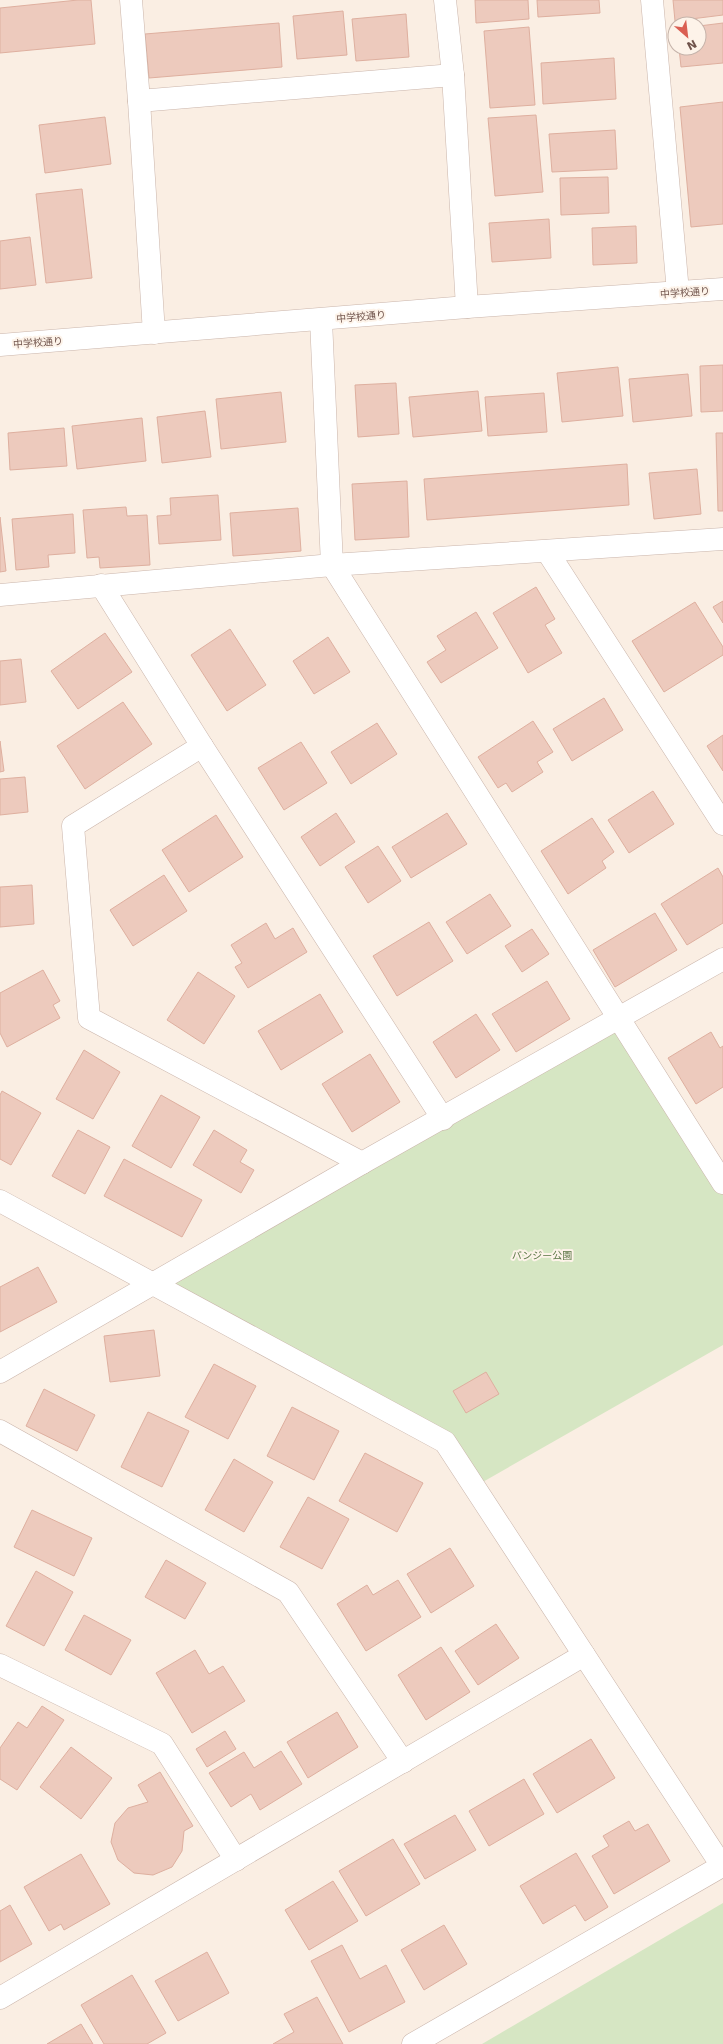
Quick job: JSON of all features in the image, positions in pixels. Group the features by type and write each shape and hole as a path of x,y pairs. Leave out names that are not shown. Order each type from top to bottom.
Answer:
{"street":[{"path":"131,0 154,333"},
{"path":"445,0 453,75 467,307"},
{"path":"652,0 678,292"},
{"path":"139,101 453,75"},
{"name":"中学校通り","path":"0,345 467,307 723,289"},
{"path":"321,320 332,565 723,1183"},
{"path":"0,594 332,565 723,539"},
{"path":"547,551 723,824"},
{"path":"101,586 202,746 443,1119"},
{"path":"202,746 73,826 89,1018 362,1163"},
{"path":"0,1372 362,1163 443,1119 723,959"},
{"path":"0,1201 445,1442 722,1866 413,2044"},
{"path":"0,1431 288,1592 403,1762"},
{"path":"0,1998 584,1655"},
{"path":"0,1665 162,1744 236,1860"}],"green space":[{"name":"パンジー公園","path":"618,1018 723,1183 723,1345 474,1487 445,1442 152,1283"},
{"path":"723,1903 723,2044 482,2044"}],"building":[{"path":"91,0 95,44 0,53 0,8"},
{"path":"475,0 528,0 529,19 476,23"},
{"path":"537,0 599,0 600,13 538,17"},
{"path":"673,0 723,0 723,15 707,17 675,16"},
{"path":"343,11 347,55 297,59 293,16"},
{"path":"406,14 409,57 356,61 352,19"},
{"path":"279,23 282,67 149,78 145,34"},
{"path":"723,23 723,63 681,67 680,56 707,56 707,25"},
{"path":"529,27 535,105 490,108 484,31"},
{"path":"614,58 616,99 543,104 541,63"},
{"path":"723,102 723,224 691,227 680,107"},
{"path":"536,115 543,192 495,196 488,118"},
{"path":"105,117 111,164 45,173 39,125"},
{"path":"615,130 617,169 552,172 549,134"},
{"path":"608,177 609,213 561,215 560,178"},
{"path":"82,189 92,278 46,283 36,194"},
{"path":"549,219 551,258 492,262 489,223"},
{"path":"636,226 637,263 593,265 592,228"},
{"path":"30,237 36,285 0,289 0,241"},
{"path":"723,365 723,411 701,412 700,366"},
{"path":"618,367 623,416 562,422 557,373"},
{"path":"688,374 692,416 633,422 629,379"},
{"path":"396,383 399,434 358,437 355,385"},
{"path":"478,391 482,431 413,437 409,397"},
{"path":"281,392 286,442 221,449 216,399"},
{"path":"544,393 547,432 488,436 485,397"},
{"path":"205,411 211,457 162,463 157,417"},
{"path":"142,418 146,461 77,469 72,426"},
{"path":"64,428 67,466 10,470 8,433"},
{"path":"716,433 723,433 723,511 718,511"},
{"path":"627,464 629,505 427,520 424,479"},
{"path":"697,469 701,514 654,519 649,473"},
{"path":"407,481 409,537 355,540 352,484"},
{"path":"218,495 221,540 159,544 157,516 171,515 170,498"},
{"path":"126,507 127,516 147,515 150,565 100,568 99,557 87,558 83,510"},
{"path":"298,508 301,551 233,556 230,513"},
{"path":"73,514 75,553 48,555 49,567 16,570 12,519"},
{"path":"0,517 6,571 0,572"},
{"path":"536,587 555,619 545,625 562,653 528,673 493,613"},
{"path":"723,601 723,623 713,607"},
{"path":"695,602 723,647 723,655 664,692 632,641"},
{"path":"476,612 498,648 441,683 427,662 446,650 437,636"},
{"path":"230,629 266,685 227,711 191,655"},
{"path":"105,633 132,672 78,709 51,671"},
{"path":"328,637 350,672 314,694 293,661"},
{"path":"21,659 26,702 0,705 0,661"},
{"path":"604,698 623,730 572,761 553,729"},
{"path":"123,702 152,744 85,789 57,746"},
{"path":"533,721 553,752 537,762 543,772 512,792 506,783 498,788 478,757"},
{"path":"377,723 397,754 351,784 331,752"},
{"path":"723,735 723,771 707,746"},
{"path":"0,741 4,771 0,772"},
{"path":"301,742 327,783 284,810 258,768"},
{"path":"25,777 28,812 0,815 0,779"},
{"path":"653,791 674,824 629,853 608,820"},
{"path":"336,813 355,842 320,866 301,837"},
{"path":"447,813 467,844 411,878 392,847"},
{"path":"216,815 243,857 189,892 162,850"},
{"path":"592,818 614,852 602,861 606,868 568,894 541,851"},
{"path":"378,846 401,881 368,903 345,867"},
{"path":"718,868 723,877 723,923 687,945 661,904"},
{"path":"164,875 187,911 133,946 110,910"},
{"path":"32,885 34,924 0,927 0,887"},
{"path":"490,894 511,926 467,954 446,922"},
{"path":"655,913 677,950 615,987 593,950"},
{"path":"429,922 453,961 397,996 373,956"},
{"path":"266,923 275,939 293,928 307,952 248,988 235,967 242,963 231,945"},
{"path":"532,929 549,954 522,972 505,946"},
{"path":"43,970 60,1001 53,1005 60,1018 7,1047 0,1033 0,993"},
{"path":"198,972 235,996 204,1044 167,1020"},
{"path":"547,981 570,1019 516,1052 492,1014"},
{"path":"320,994 343,1032 281,1070 258,1031"},
{"path":"476,1014 500,1050 456,1078 433,1042"},
{"path":"711,1032 720,1048 723,1046 723,1087 696,1104 668,1058"},
{"path":"84,1050 120,1072 93,1119 56,1099"},
{"path":"370,1054 400,1102 352,1132 322,1084"},
{"path":"2,1091 41,1113 11,1165 0,1159 0,1095"},
{"path":"161,1095 200,1117 171,1168 132,1146"},
{"path":"78,1130 110,1147 85,1194 52,1176"},
{"path":"214,1130 247,1150 240,1162 254,1170 241,1193 193,1165"},
{"path":"124,1159 202,1200 182,1237 104,1196"},
{"path":"38,1267 57,1302 0,1332 0,1287"},
{"path":"154,1330 160,1376 110,1382 104,1336"},
{"path":"214,1364 256,1386 228,1439 185,1417"},
{"path":"486,1372 499,1394 466,1413 453,1391"},
{"path":"44,1389 95,1415 77,1451 26,1426"},
{"path":"292,1407 339,1431 314,1480 267,1456"},
{"path":"148,1412 189,1431 162,1487 121,1467"},
{"path":"365,1453 423,1483 397,1532 339,1501"},
{"path":"234,1459 273,1482 244,1532 205,1510"},
{"path":"308,1497 349,1519 322,1569 280,1547"},
{"path":"32,1510 92,1538 74,1576 14,1547"},
{"path":"450,1548 474,1586 431,1613 407,1574"},
{"path":"166,1560 206,1583 185,1619 145,1597"},
{"path":"36,1571 73,1592 44,1646 6,1626"},
{"path":"398,1580 421,1617 366,1651 337,1604 367,1585 373,1595"},
{"path":"84,1615 131,1640 111,1675 65,1650"},
{"path":"496,1624 519,1658 478,1685 455,1651"},
{"path":"441,1647 470,1692 426,1720 398,1675"},
{"path":"195,1650 209,1674 223,1666 245,1701 192,1733 156,1673"},
{"path":"42,1706 64,1720 17,1790 0,1779 0,1748 18,1722 27,1728"},
{"path":"337,1712 358,1747 308,1778 287,1742"},
{"path":"225,1731 236,1749 207,1767 196,1749"},
{"path":"591,1739 615,1778 557,1813 533,1774"},
{"path":"71,1747 112,1778 81,1819 40,1787"},
{"path":"281,1751 302,1784 260,1810 251,1794 231,1807 209,1773 244,1752 254,1768"},
{"path":"160,1772 193,1826 184,1831 182,1851 172,1867 153,1875 134,1873 118,1860 111,1842 115,1823 128,1808 148,1802 138,1785"},
{"path":"524,1779 544,1814 489,1846 469,1811"},
{"path":"455,1815 476,1850 425,1879 404,1844"},
{"path":"629,1821 635,1831 648,1824 670,1861 614,1894 592,1856 609,1846 603,1836"},
{"path":"393,1839 420,1884 366,1916 339,1871"},
{"path":"576,1853 608,1907 585,1921 575,1905 543,1924 520,1886"},
{"path":"81,1854 110,1904 64,1930 61,1924 49,1931 24,1887"},
{"path":"333,1881 358,1921 309,1950 285,1910"},
{"path":"10,1905 32,1944 0,1962 0,1911"},
{"path":"444,1925 467,1964 424,1990 401,1950"},
{"path":"342,1945 360,1979 386,1965 405,2002 349,2032 311,1961"},
{"path":"207,1952 229,1993 178,2021 155,1981"},
{"path":"132,1975 166,2033 147,2044 104,2044 81,2005"},
{"path":"317,1997 343,2044 273,2044 294,2032 284,2014"},
{"path":"81,2024 93,2044 47,2044"}]}
